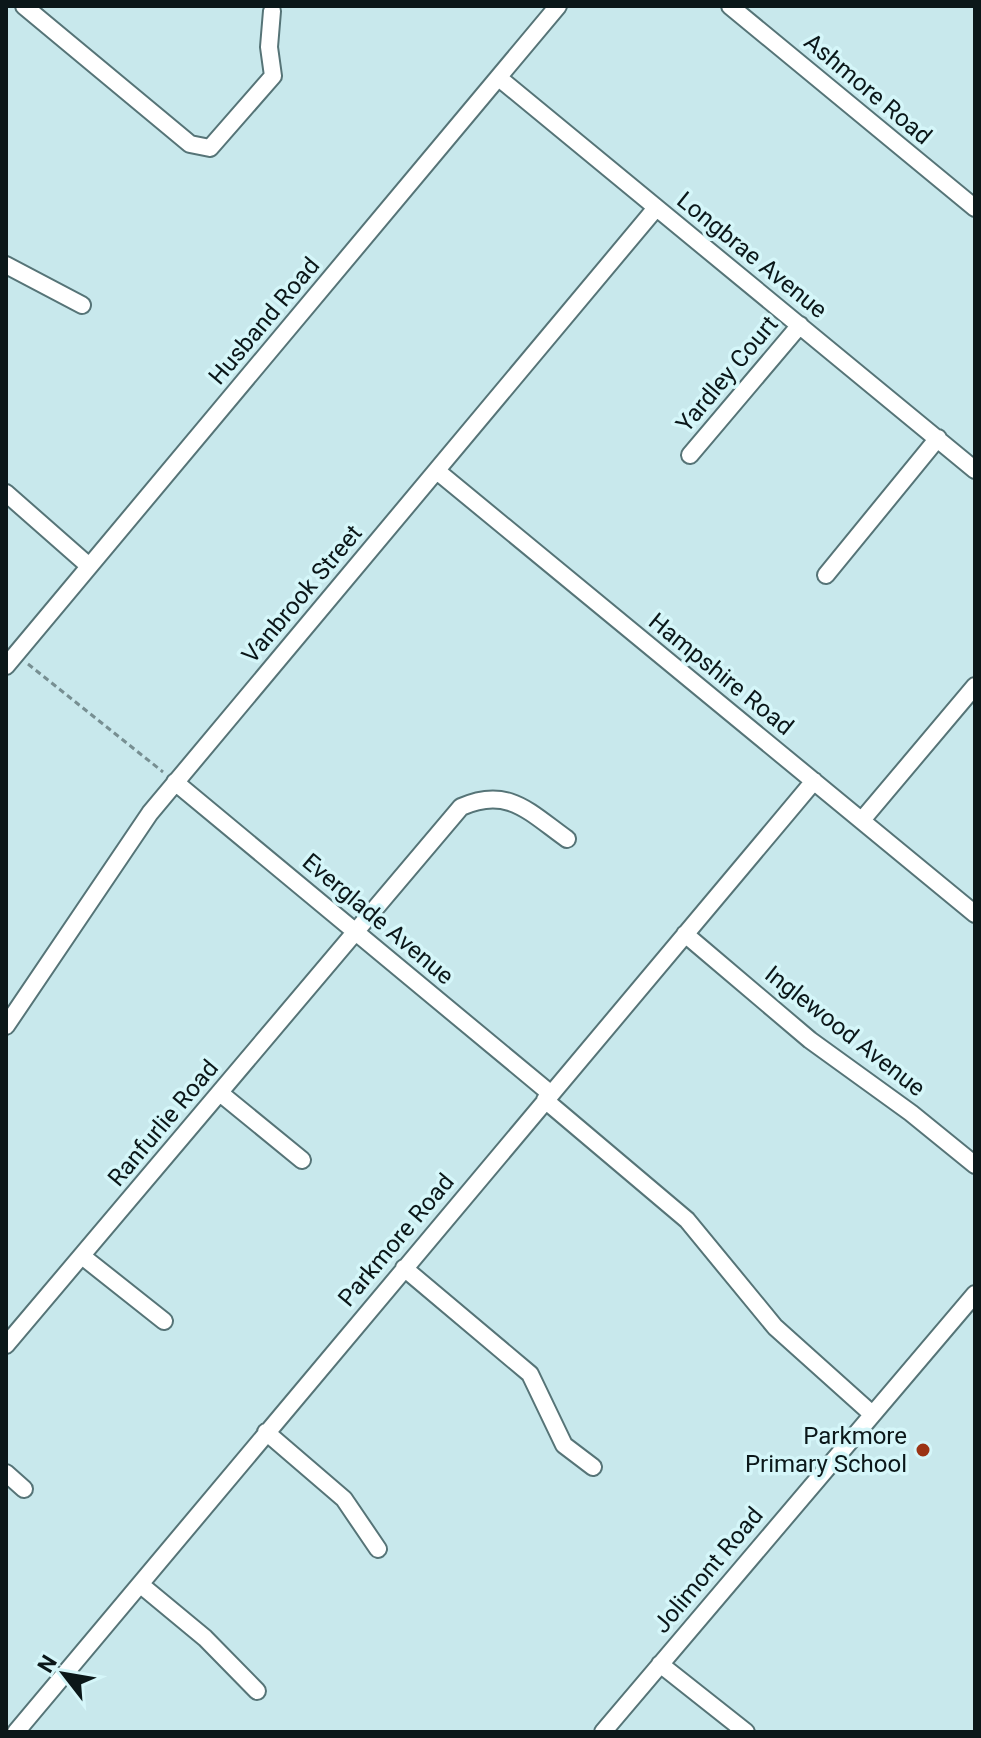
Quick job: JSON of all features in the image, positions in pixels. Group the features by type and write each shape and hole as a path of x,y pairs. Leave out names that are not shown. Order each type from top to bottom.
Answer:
{"street":[{"path":"24,6 190,144 210,148 273,76 269,47 272,11"},
{"name":"Husband Road","path":"11,660 558,6"},
{"name":"Ashmore Road","path":"730,6 975,208"},
{"name":"Longbrae Avenue","path":"499,78 975,470"},
{"name":"Vanbrook Street","path":"6,1026 175,782 656,208"},
{"path":"7,267 82,305"},
{"name":"Yardley Court","path":"690,455 800,325"},
{"path":"826,575 938,438"},
{"name":"Hampshire Road","path":"437,471 975,914"},
{"path":"6,493 89,566"},
{"path":"862,820 975,686"},
{"name":"Parkmore Road","path":"16,1732 814,781"},
{"name":"Everglade Avenue","path":"175,782 354,930 687,1220 775,1327 872,1414"},
{"name":"Ranfurlie Road","path":"6,1345 461,807 482,798 499,797 528,811 567,839"},
{"name":"Inglewood Avenue","path":"685,934 810,1040 911,1113 975,1165"},
{"path":"220,1093 302,1160"},
{"path":"82,1256 164,1321"},
{"path":"404,1268 530,1374 564,1445 593,1467"},
{"name":"Jolimont Road","path":"603,1732 975,1294"},
{"path":"266,1432 344,1499 378,1549"},
{"path":"6,1473 24,1489"},
{"path":"141,1585 205,1638 257,1691"},
{"path":"660,1664 746,1732"}],"path":[{"path":"11,660 175,782"}],"place":[{"name":"Parkmore Primary School","path":"923,1450"}]}
